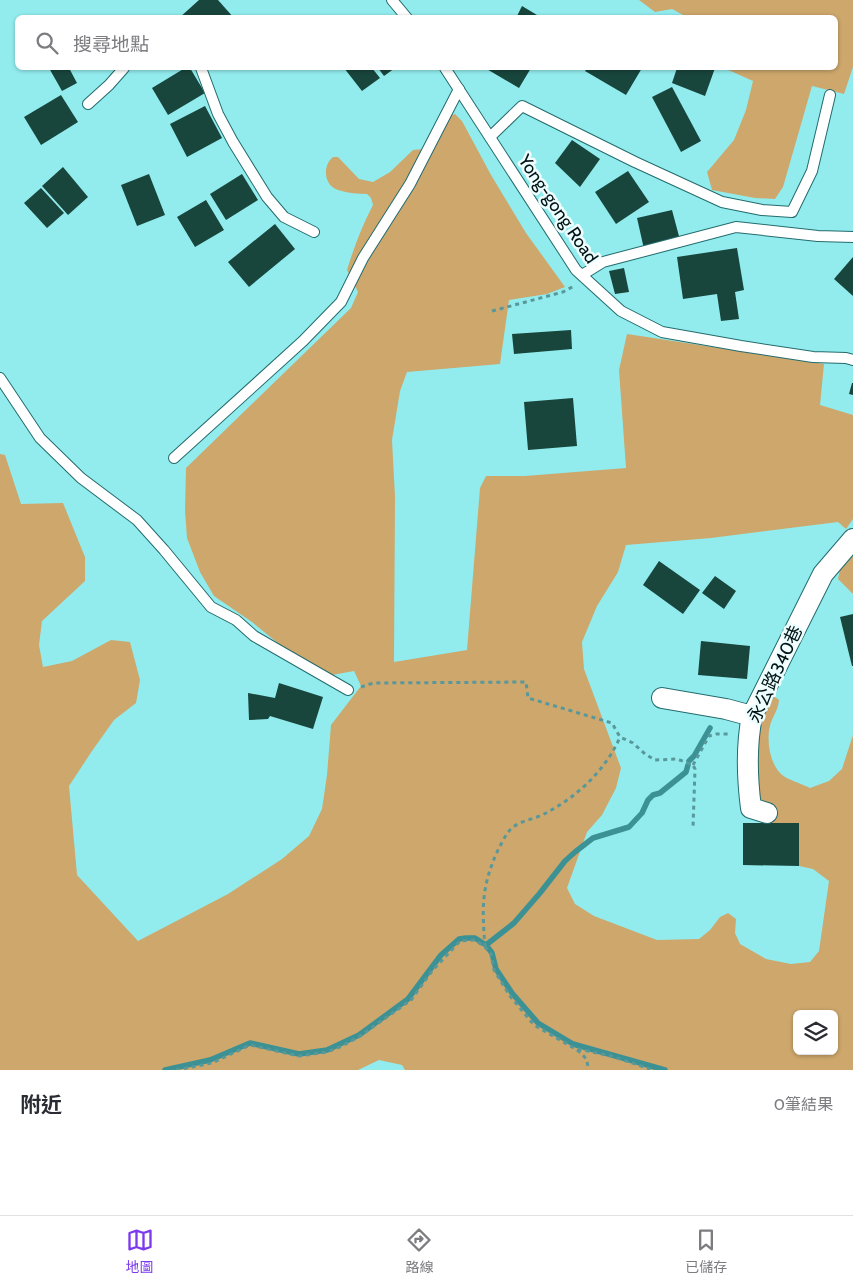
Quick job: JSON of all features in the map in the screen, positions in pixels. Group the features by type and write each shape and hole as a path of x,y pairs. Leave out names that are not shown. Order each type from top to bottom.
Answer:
{"street":[{"name":"永公路340巷","path":"768,813 751,808 746,714 823,574 853,539"},
{"path":"662,698 746,714"}],"lane":[{"path":"392,0 403,15"},
{"path":"88,104 122,70"},
{"path":"201,70 218,114 267,198 284,217 314,232"},
{"name":"Yong-gong Road","path":"445,70 576,270 621,311 662,332 813,357 853,360"},
{"path":"174,458 304,341 341,302 363,258 410,184 458,89"},
{"path":"490,137 522,106 635,162 722,202 762,210 792,212 812,171 830,95"},
{"path":"582,275 603,262 736,227 818,236 853,237"},
{"path":"0,378 40,438 80,478 137,520 211,607 236,620 254,636 348,690"}],"path":[{"path":"492,311 573,288 582,275"},
{"path":"348,690 373,683 526,682 528,698 612,723 620,737 632,743 655,760 677,759 693,764"},
{"path":"693,827 695,769 693,764 709,736 737,734 746,714"},
{"path":"486,947 482,906 490,867 503,840 512,828 545,813 570,798 591,780 605,764 620,737"},
{"path":"176,1070 212,1063 250,1045 299,1056 327,1052 360,1036 411,1000 432,970 460,941 475,940 486,947 491,954 494,970 510,996 534,1025 574,1048 585,1057 588,1070"},
{"path":"574,1048 611,1056 652,1070"}],"shaded area":[{"path":"639,0 853,0 853,67 844,94 812,86 783,187 775,199 755,198 712,190 707,172 734,140 746,110 753,81 728,70 838,70 838,15 683,15 672,9 655,12"},
{"path":"455,114 462,121 491,175 526,233 565,287 547,294 509,300 500,364 407,372 400,391 392,440 395,497 394,662 467,650 480,488 486,476 525,476 626,468 619,370 627,334 824,364 820,405 853,415 853,519 846,529 838,522 711,538 626,545 618,572 597,606 582,642 584,669 621,768 616,788 602,815 587,832 567,888 575,904 594,916 657,940 699,939 710,930 720,917 728,913 736,919 735,933 740,944 766,959 791,964 810,962 819,951 829,881 813,869 799,866 799,823 766,823 758,793 757,746 767,699 772,695 779,700 769,732 770,754 773,761 780,773 785,777 810,788 829,781 842,769 853,735 853,1070 405,1070 402,1065 379,1060 358,1070 0,1070 0,454 5,455 21,504 63,503 85,557 85,581 42,621 39,645 43,667 72,661 111,640 130,642 140,680 136,703 114,720 69,786 77,875 138,941 228,894 282,859 309,836 322,809 331,725 361,686 354,671 332,675 300,661 252,622 214,596 200,572 187,538 185,511 186,468 351,308 358,292 347,270 358,237 373,205 371,198 367,194 333,188 326,175 329,161 333,157 338,157 359,179 373,182 390,172 413,150 434,148 449,116"},
{"path":"853,556 853,594 838,579 840,570"}],"building":[{"path":"199,0 218,0 231,15 182,15"},
{"path":"522,6 537,15 518,15"},
{"path":"50,70 70,70 77,83 62,91"},
{"path":"182,70 191,70 205,93 168,115 152,88"},
{"path":"346,70 374,70 380,78 362,91"},
{"path":"380,70 392,70 384,76"},
{"path":"488,70 530,70 519,88"},
{"path":"586,70 641,70 626,95"},
{"path":"676,70 714,70 705,96 672,83"},
{"path":"672,87 701,141 681,152 652,97"},
{"path":"61,95 78,122 41,145 24,117"},
{"path":"205,106 222,138 187,157 170,124"},
{"path":"572,140 600,159 580,187 555,163"},
{"path":"63,167 88,197 68,215 42,186"},
{"path":"628,171 649,202 616,224 595,192"},
{"path":"149,174 165,215 137,226 121,185"},
{"path":"242,174 258,200 226,220 210,194"},
{"path":"41,188 64,213 47,228 24,203"},
{"path":"206,200 224,230 195,247 177,217"},
{"path":"672,210 680,240 644,249 637,218"},
{"path":"275,224 295,249 249,287 228,262"},
{"path":"737,248 744,290 735,292 739,319 721,321 717,294 683,299 677,257"},
{"path":"853,257 853,296 834,279"},
{"path":"624,268 629,292 615,294 609,271"},
{"path":"571,330 572,349 514,354 512,334"},
{"path":"853,383 853,395 849,394"},
{"path":"573,398 577,446 528,450 524,402"},
{"path":"659,561 700,590 683,614 643,585"},
{"path":"715,576 736,591 724,609 702,593"},
{"path":"853,614 853,666 852,666 840,617"},
{"path":"701,641 750,646 747,679 698,675"},
{"path":"279,683 323,697 313,729 270,716 268,719 249,720 248,693 275,698"},
{"path":"743,823 799,823 799,866 743,865"}],"waterway":[{"path":"689,761 694,756 710,728"},
{"path":"486,945 514,923 565,861 575,852 593,838 629,827 642,813 648,800 686,772 688,765"},
{"path":"165,1070 210,1060 250,1043 299,1054 327,1050 359,1035 408,999 441,955 459,939 466,938 475,938 486,945 492,953 496,969 512,993 538,1023 573,1044 665,1070"}]}
